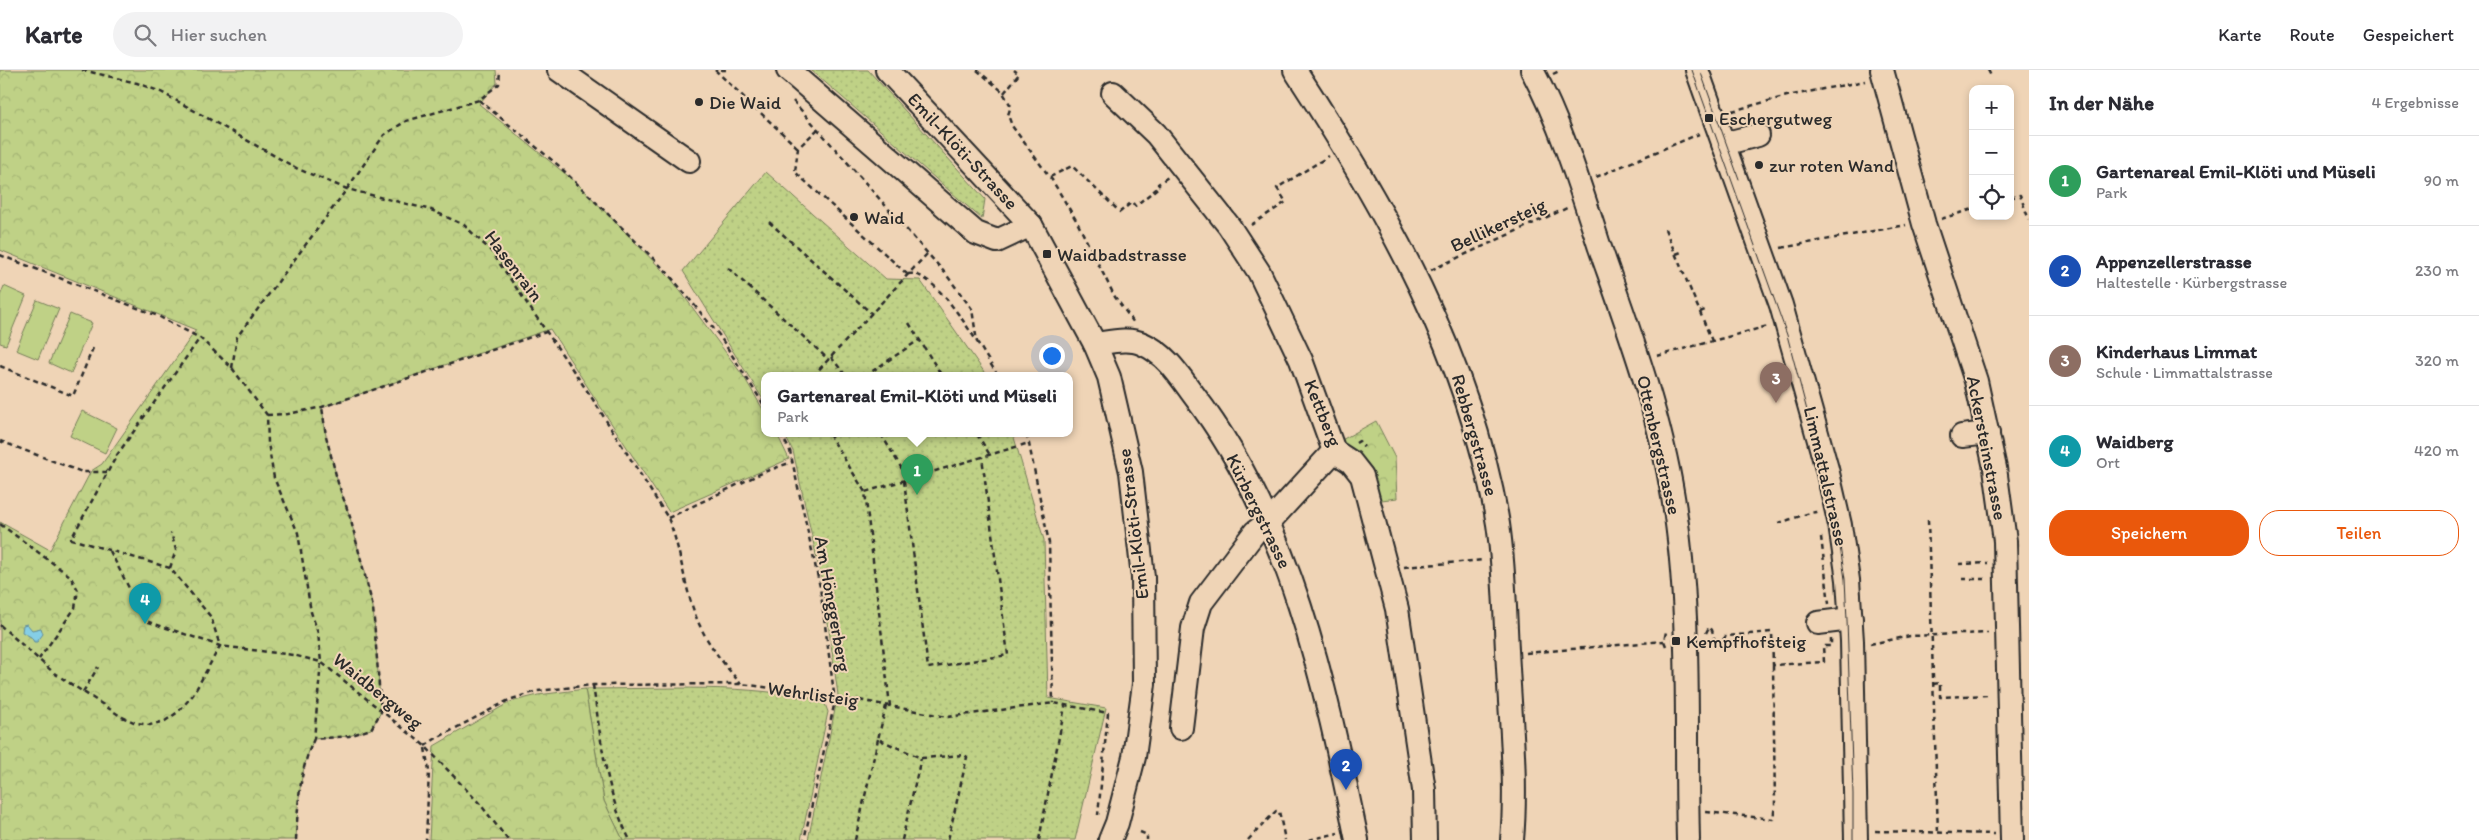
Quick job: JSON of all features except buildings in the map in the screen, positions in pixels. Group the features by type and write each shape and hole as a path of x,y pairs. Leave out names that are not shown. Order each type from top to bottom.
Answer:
{"street":[{"path":"559,70 688,160"},
{"path":"788,70 976,233 997,241 1031,225"},
{"name":"Emil-Klöti-Strasse","path":"887,70 1031,225 1095,344 1109,377 1131,472 1143,577 1144,684 1134,757 1117,823 1110,840"},
{"name":"Rebbergstrasse","path":"1295,70 1360,172 1410,263 1455,366 1481,451 1498,526 1514,778 1515,807 1512,840"},
{"name":"Ottenbergstrasse","path":"1532,70 1544,95 1582,192 1652,400 1673,497 1680,550 1686,641 1688,840"},
{"name":"Limmattalstrasse","path":"1697,70 1781,305 1827,469 1840,525 1848,580 1833,621 1856,743 1863,836"},
{"name":"Ackersteinstrasse","path":"1877,75 1976,381 1988,433 2005,541 2008,837"},
{"name":"Kettberg","path":"1113,93 1156,134 1235,235 1258,272 1297,352 1334,451 1351,462 1362,476 1397,609 1424,790 1425,840"},
{"path":"1723,144 1758,135"},
{"name":"Kürbergstrasse","path":"1095,344 1124,340 1142,343 1167,360 1216,426 1269,522 1290,572 1307,626 1350,836"},
{"path":"1962,436 1988,433"},
{"path":"1181,728 1193,628 1201,603 1255,532 1269,522 1334,451"}],"path":[{"name":"Hasenrain","path":"82,70 136,82 161,92 298,169 347,189 431,210 464,225 490,251 590,395 668,518 677,539 694,612 705,638 741,684"},
{"path":"232,368 237,338 347,189 384,135 406,121 479,100 499,84 500,70"},
{"path":"715,70 798,148"},
{"path":"720,70 728,70"},
{"path":"977,70 1004,93 1011,106 1008,115 1012,126 1050,177 1076,220 1115,297 1131,319"},
{"path":"1004,93 1019,74 1014,70"},
{"path":"1988,70 1991,76 1993,76"},
{"path":"1726,113 1787,96 1877,75"},
{"path":"792,99 927,254 972,309 977,342"},
{"path":"479,100 565,171 667,272 718,335 761,400"},
{"path":"818,129 798,148 794,172 907,274"},
{"path":"1607,173 1695,136"},
{"path":"1235,235 1286,202 1277,188 1336,151"},
{"path":"1050,177 1072,166 1120,212 1132,202 1135,206 1175,171 1179,176 1186,170"},
{"path":"2014,197 2020,195 2029,220"},
{"name":"Bellikersteig","path":"1430,271 1569,207"},
{"path":"1934,221 1969,210"},
{"path":"769,222 872,314"},
{"path":"1776,249 1914,223"},
{"path":"1665,229 1712,341"},
{"path":"1676,254 1684,251"},
{"path":"817,372 927,254"},
{"path":"0,255 158,316 200,338 232,368 267,415 268,444 274,478 298,533 311,612 318,633 322,662 314,739 304,758 298,799 296,840"},
{"path":"728,268 830,358 842,372"},
{"path":"907,274 914,272 932,282 943,294 996,372"},
{"path":"1700,312 1705,310"},
{"path":"1651,358 1771,325 1769,319"},
{"path":"909,323 939,372"},
{"path":"267,415 288,414 322,407 546,332"},
{"path":"0,625 54,673 136,723 150,725 165,721 178,712 193,695 220,646 212,617 170,568 70,539 117,455 200,338"},
{"path":"871,372 919,340"},
{"path":"0,366 73,396 93,348"},
{"path":"314,739 349,736 371,730 381,712 373,607 350,517 330,455 322,407"},
{"name":"Am Hönggerberg","path":"783,437 790,451 820,587 835,701 804,840"},
{"path":"831,437 865,492 888,706 878,739 855,840"},
{"path":"883,437 908,479"},
{"path":"979,437 990,455"},
{"path":"1028,437 1049,543 1054,703"},
{"path":"0,441 82,472 107,472"},
{"path":"865,492 1030,443"},
{"path":"904,481 928,668 1008,655 982,457"},
{"path":"668,518 764,472 792,462"},
{"path":"1778,523 1816,512 1818,519"},
{"path":"1928,520 1938,833"},
{"path":"0,524 70,576 78,590 76,608 39,659"},
{"path":"1773,665 1824,662 1823,646 1832,646 1833,621 1821,532"},
{"path":"170,568 176,550 171,533"},
{"name":"Waidbergweg","path":"110,551 146,621 220,646 293,655 322,662 425,746 429,771 426,840"},
{"path":"1403,567 1489,559"},
{"path":"1959,564 1997,563"},
{"path":"1962,579 1997,579"},
{"path":"1700,812 1773,819 1775,805 1772,632 1726,636 1719,645 1716,645 1712,630 1709,627 1705,636"},
{"path":"1862,646 1910,636 1990,633"},
{"path":"1524,653 1664,641"},
{"path":"83,692 98,667"},
{"name":"Wehrlisteig","path":"425,746 509,700 537,691 593,686 741,684 818,694 835,701 859,700 947,717 1054,703 1108,712 1098,815"},
{"path":"1933,684 1940,684 1940,697 1992,695"},
{"path":"593,686 608,782 620,819 630,840"},
{"path":"1039,840 1065,706"},
{"path":"878,739 921,758 965,755 967,757 948,840"},
{"path":"425,746 480,804 508,840"},
{"path":"902,840 921,758"},
{"path":"1248,840 1276,811 1279,811 1285,840"},
{"path":"1140,832 1147,835 1147,840"},
{"path":"1863,836 1938,833 2008,837"},
{"path":"1308,840 1350,836"}],"green space":[{"path":"0,70 496,70 497,83 479,104 578,184 672,280 744,377 761,406 761,437 778,437 789,459 669,512 550,329 322,407 326,436 338,483 350,517 373,607 381,712 371,729 349,736 314,739 302,776 296,840 0,840 0,522 50,550 91,471 102,464 196,330 0,250"},
{"path":"811,70 868,70 985,199 982,219"},
{"path":"766,172 886,279 920,280 984,372 761,372 761,396 683,271"},
{"path":"4,286 26,296 6,345 0,343 0,296"},
{"path":"37,300 59,309 38,359 16,350"},
{"path":"70,314 92,323 71,373 49,363"},
{"path":"82,411 117,428 105,453 70,436"},
{"path":"1376,421 1395,458 1397,498 1374,501 1338,442"},
{"path":"786,437 1014,437 1044,540 1048,698 1106,708 1075,840 808,840 838,695 823,586 793,451"},
{"path":"585,689 735,689 795,695 824,701 828,712 801,840 623,840 604,801"},
{"path":"585,689 604,801 623,840 429,840 434,746 510,702 538,695"}],"water":[{"path":"27,624 32,630 41,628 43,634 37,642 34,642 31,637 22,632 23,625"}],"tram line":[{"path":"1692,70 1787,335 1836,520 1845,579 1853,840"},
{"path":"1701,73 1739,179"}],"place":[{"name":"Die Waid","path":"699,102"},
{"name":"Eschergutweg","path":"1709,118"},
{"name":"zur roten Wand","path":"1759,165"},
{"name":"Waid","path":"854,217"},
{"name":"Waidbadstrasse","path":"1047,254"},
{"name":"Kinderhaus Limmat","path":"1776,403"},
{"name":"Gartenareal Emil-Klöti und Müseli","path":"917,495"},
{"name":"Waidberg","path":"145,624"},
{"name":"Kempfhofsteig","path":"1676,641"},
{"name":"Appenzellerstrasse","path":"1346,790"}]}
